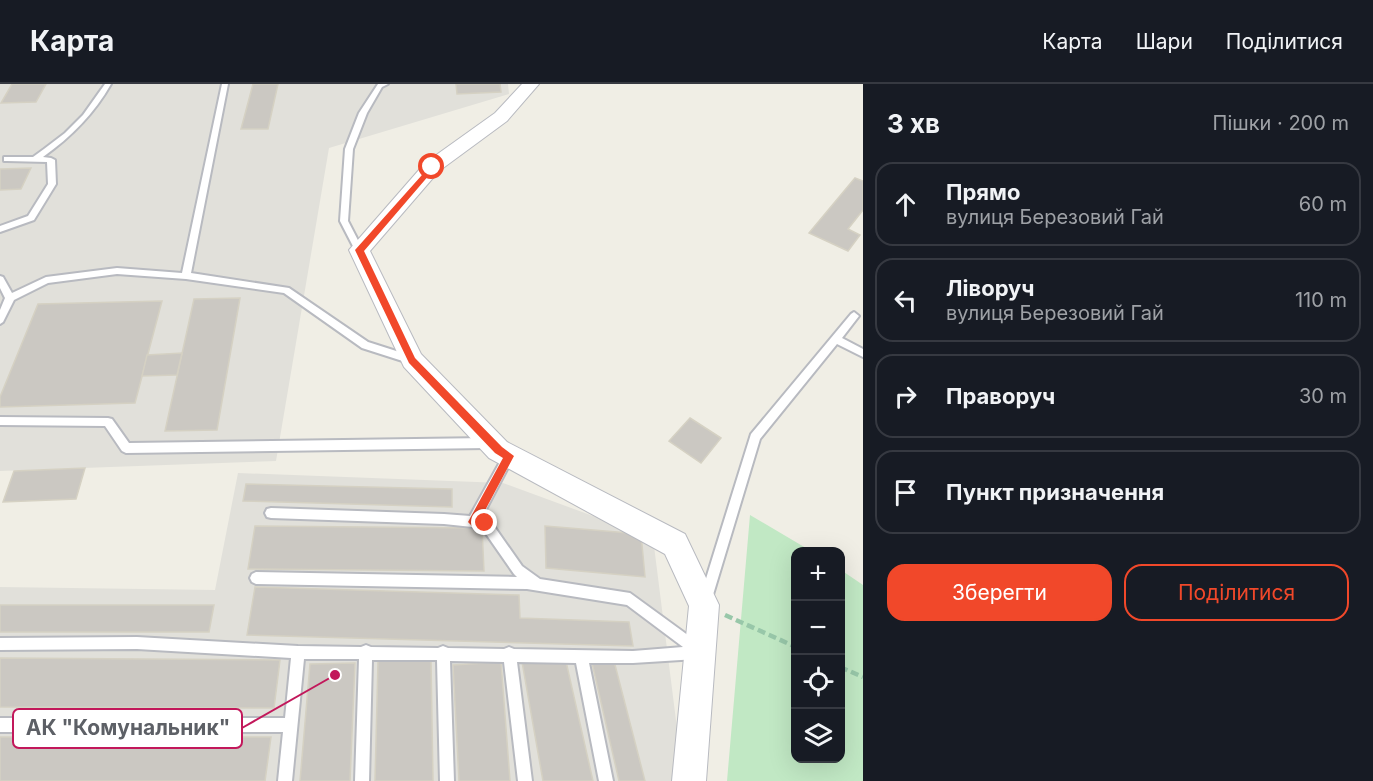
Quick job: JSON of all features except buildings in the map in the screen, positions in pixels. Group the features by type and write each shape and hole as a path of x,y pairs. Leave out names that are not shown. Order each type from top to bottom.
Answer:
{"street":[{"path":"531,84 501,117 432,167 359,250 412,360 500,449 675,543 704,604 689,781"}],"lane":[{"path":"36,159 65,139 96,105 108,84"},
{"path":"186,276 225,84"},
{"path":"359,250 344,221 349,149 363,113 379,86 385,84"},
{"path":"0,229 31,218 52,184 51,160 7,159"},
{"path":"0,320 10,298 46,280 117,271 186,276 286,290 365,345 412,360"},
{"path":"0,279 10,298"},
{"path":"704,604 755,437 854,316"},
{"path":"835,339 863,353"},
{"path":"0,421 108,422 126,448 500,449 473,522"},
{"path":"271,513 485,523 518,570 537,584"},
{"path":"256,578 537,584 630,599 700,653"},
{"path":"0,644 137,643 298,651 633,657 700,653"},
{"path":"285,781 298,651"},
{"path":"362,781 366,651"},
{"path":"443,652 447,781"},
{"path":"508,653 525,781"},
{"path":"581,655 606,781"},
{"path":"0,725 290,725"}],"path":[{"path":"704,604 791,645"},
{"path":"845,669 863,677"}],"shaded area":[{"path":"0,84 508,84 509,94 329,148 276,461 0,471"},
{"path":"238,473 503,483 653,538 681,760 678,781 0,781 0,587 215,590"}],"green space":[{"path":"750,515 804,547 791,547 791,763 845,763 845,573 863,585 863,781 727,781"}],"place":[{"name":"АК \"Комунальник\"","path":"335,675"}],"route":[{"path":"432,167 359,250 412,360 498,450 509,456 473,522 485,523"}]}
